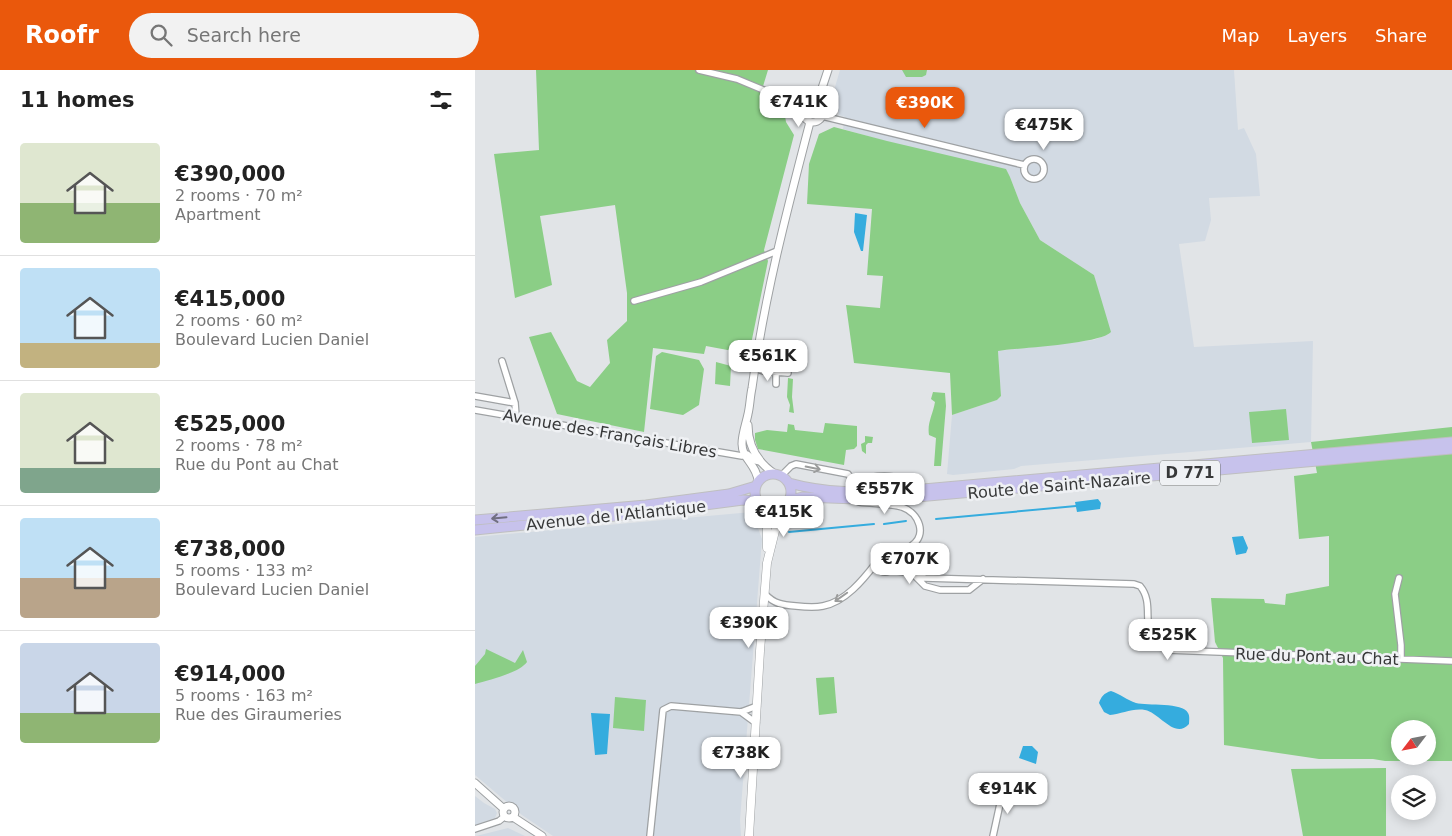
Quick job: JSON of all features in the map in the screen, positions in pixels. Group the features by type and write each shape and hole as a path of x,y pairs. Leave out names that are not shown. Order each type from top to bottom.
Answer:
{"main road":[{"name":"Route de Saint-Nazaire","path":"789,483 804,488 848,492 949,488 1452,442"},
{"name":"Route de Saint-Nazaire","path":"783,506 794,499 803,497 825,499 917,498 1452,449"},
{"path":"767,563 783,506 790,494 789,483 778,475 765,475 757,483 755,491 757,501 765,508 771,510 783,506"},
{"name":"Avenue de l'Atlantique","path":"475,520 656,504 729,494 757,483"},
{"name":"Avenue de l'Atlantique","path":"475,530 644,513 743,500 757,501"},
{"path":"749,836 767,563 765,508"}],"street":[{"path":"699,70 737,79 804,107"},
{"path":"817,103 828,70"},
{"path":"809,103 817,103 822,107 822,116 819,120 810,122 803,116 804,107 809,103"},
{"path":"822,116 1024,166"},
{"path":"757,483 756,468 745,455 742,446 742,436 748,415 761,322 810,122"},
{"path":"634,301 701,282 777,251"},
{"path":"501,360 515,403 516,416"},
{"path":"754,368 763,371 788,373"},
{"path":"776,372 776,384"},
{"path":"475,396 515,403"},
{"name":"Avenue des Français Libres","path":"475,410 747,454 756,461 761,462"},
{"path":"748,415 751,448 761,462 778,475 796,464 848,474 853,481"},
{"path":"853,481 894,478 906,486 949,488"},
{"path":"848,492 853,481"},
{"path":"765,594 776,604 814,608 830,604 847,594 876,563 881,554 890,554 906,549 913,545 920,534 918,520 912,513 903,508 825,499"},
{"path":"890,554 894,560 907,568 931,578"},
{"path":"890,570 893,568 894,560"},
{"path":"876,563 883,572 890,570 905,572 915,576 925,586 940,590 969,590 983,579"},
{"name":"Rue du Pont au Chat","path":"915,576 1134,584 1140,586 1145,595 1150,635 1158,646 1167,650 1452,661"},
{"path":"1399,578 1395,594 1401,659"},
{"path":"650,836 663,710 671,706 741,712 757,706"},
{"path":"741,712 756,723"},
{"path":"475,783 503,809 504,817"},
{"path":"993,836 1003,790"},
{"path":"503,809 507,806 513,808 515,813 513,817"},
{"path":"504,817 508,819 513,817"},
{"path":"475,829 499,822 504,817"},
{"path":"513,817 542,836"}],"shaded area":[{"path":"840,70 1234,70 1238,130 1244,128 1256,154 1260,196 1209,198 1211,220 1205,241 1179,244 1194,347 1313,341 1311,442 1021,466 1014,469 953,475 947,474 952,415 997,400 1001,396 998,351 1094,340 1109,334 1094,275 1040,240 1020,203 1010,177 843,129 845,117 839,115 835,87"},
{"path":"752,512 762,539 740,820 741,836 553,836 522,815 475,775 475,537"},
{"path":"475,796 495,809 497,813 495,818 475,825"},
{"path":"508,828 525,836 476,836"}],"green space":[{"path":"536,70 768,70 760,96 784,110 786,122 794,135 764,250 768,261 749,354 706,346 704,354 653,348 644,432 557,414 529,337 551,332 577,381 590,387 610,363 607,340 627,321 627,293 615,205 540,216 552,285 515,298 494,154 539,150"},
{"path":"902,70 927,70 926,75 922,77 906,77"},
{"path":"834,127 1006,169 1020,203 1040,240 1094,275 1111,332 1092,340 998,351 1001,396 997,400 952,415 950,373 854,363 846,305 880,308 883,276 867,275 872,209 807,204 809,164 819,134"},
{"path":"662,352 699,360 704,369 699,405 683,415 650,409 656,356"},
{"path":"716,362 731,366 730,386 715,384"},
{"path":"788,378 793,379 792,397 794,413 789,412 790,405 787,397"},
{"path":"933,392 945,393 946,406 941,466 934,466 936,438 929,435 929,422 935,402 931,399"},
{"path":"1286,409 1289,440 1252,443 1249,412"},
{"path":"825,423 857,426 857,446 854,449 846,450 844,465 758,449 755,440 755,433 767,430 787,432 788,424 794,425 795,430 823,433"},
{"path":"1452,427 1452,761 1436,761 1436,720 1391,720 1391,761 1319,759 1224,745 1223,658 1215,642 1211,598 1264,599 1265,603 1285,605 1286,594 1329,586 1329,536 1299,539 1294,476 1317,473 1311,442"},
{"path":"865,436 873,437 872,443 866,445 866,454 862,451 861,444 865,442"},
{"path":"486,649 515,663 523,650 527,662 511,673 475,684 475,666 485,654"},
{"path":"834,677 837,713 819,715 816,678"},
{"path":"615,697 646,700 644,731 613,728"},
{"path":"1386,768 1386,836 1303,836 1291,769"}],"water":[{"path":"855,213 867,215 863,251 861,251 854,232"},
{"path":"1098,499 1101,503 1100,509 1077,512 1075,502"},
{"path":"1243,536 1248,548 1246,553 1236,555 1232,537"},
{"path":"1111,691 1136,703 1179,707 1188,713 1189,724 1184,728 1178,729 1145,710 1110,715 1104,712 1099,703 1106,693"},
{"path":"591,713 610,714 607,754 595,755"},
{"path":"1023,746 1032,746 1038,752 1036,764 1019,758"}],"waterway":[{"path":"936,519 1076,506"},
{"path":"884,524 906,521"},
{"path":"789,532 874,524"}]}
